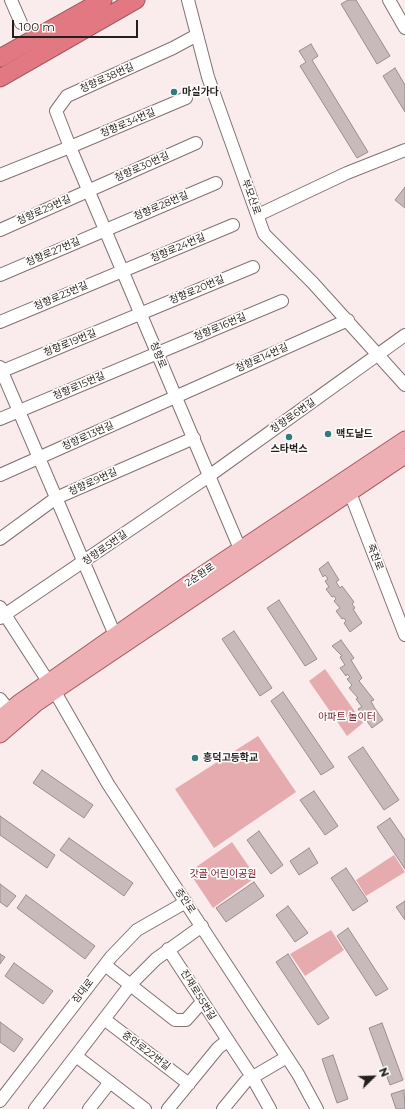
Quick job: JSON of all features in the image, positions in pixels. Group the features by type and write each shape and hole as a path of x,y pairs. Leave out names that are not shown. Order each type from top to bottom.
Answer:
{"highway":[{"path":"0,58 103,0"},
{"path":"0,78 136,0"}],"main road":[{"name":"2순환로","path":"3,709 51,687 347,486 405,439"},
{"name":"2순환로","path":"347,486 405,456"},
{"name":"2순환로","path":"0,735 36,704 51,687 115,635 243,556"}],"street":[{"path":"11,0 20,23"},
{"name":"부모산로","path":"189,0 208,77 264,234 279,247 348,320 405,385"},
{"path":"389,0 405,28"},
{"name":"청향로38번길","path":"70,147 56,111 67,96 173,48 197,35"},
{"name":"청향로34번길","path":"0,175 186,98"},
{"name":"청향로30번길","path":"88,190 196,143"},
{"name":"청향로","path":"70,147 243,556"},
{"path":"258,215 347,174 405,150"},
{"name":"청향로28번길","path":"105,230 216,183"},
{"name":"청향로29번길","path":"0,230 88,190"},
{"name":"청향로24번길","path":"122,271 233,225"},
{"name":"청향로27번길","path":"0,274 105,230"},
{"name":"청향로20번길","path":"141,314 253,267"},
{"name":"청향로23번길","path":"0,322 122,271"},
{"name":"청향로16번길","path":"157,353 282,301"},
{"name":"청향로19번길","path":"1,370 141,314"},
{"name":"청향로14번길","path":"176,397 348,320"},
{"path":"378,356 405,335"},
{"name":"청향로15번길","path":"0,419 157,353"},
{"name":"청향로6번길","path":"209,476 378,356"},
{"path":"1,370 115,635"},
{"name":"청향로13번길","path":"0,475 176,397"},
{"name":"청향로9번길","path":"0,539 56,498 194,438"},
{"name":"청향로5번길","path":"2,613 84,563 209,476"},
{"name":"죽천로","path":"347,486 405,635"},
{"name":"증안로","path":"2,613 51,687 108,784 287,1057 317,1109"},
{"name":"짐대로","path":"0,1101 105,965 138,930 186,902"},
{"path":"35,1109 131,984 168,949 202,926"},
{"name":"진재로55번길","path":"168,949 252,1077 270,1109"},
{"path":"105,965 175,1020 186,1020 202,1002"},
{"name":"증안로22번길","path":"104,1019 189,1084"},
{"path":"168,1109 218,1048 227,1041"},
{"path":"76,1056 140,1105"},
{"path":"224,1109 246,1081 287,1057"},
{"path":"89,1109 110,1082"}],"green space":[{"name":"아파트 놀이터","path":"325,669 363,723 347,736 309,681"},
{"path":"258,736 296,792 214,848 175,789"},
{"name":"갓골 어린이공원","path":"232,842 256,877 213,908 189,872"},
{"path":"394,855 405,872 366,896 356,880"},
{"path":"331,930 344,950 305,976 290,954"}],"building":[{"path":"348,0 356,0 390,56 377,64 341,4"},
{"path":"311,44 318,56 312,60 368,152 357,158 300,66 306,62 299,51"},
{"path":"395,68 405,85 405,112 383,76"},
{"path":"405,187 405,208 395,200"},
{"path":"328,562 339,580 336,582 340,588 342,586 354,602 352,604 355,608 353,609 362,623 350,632 344,623 346,621 344,618 342,619 336,611 340,608 334,601 336,599 334,596 332,597 326,589 329,587 325,581 328,579 325,575 323,577 319,569"},
{"path":"279,600 317,659 305,666 267,608"},
{"path":"234,631 272,688 260,696 222,639"},
{"path":"341,640 354,658 351,660 362,678 359,681 374,700 371,701 383,720 372,728 366,720 368,719 365,716 364,717 358,709 362,707 356,699 358,698 349,688 352,685 347,679 350,677 347,674 346,676 340,668 345,665 340,657 342,656 332,646"},
{"path":"283,692 334,767 321,775 271,701"},
{"path":"363,747 399,800 384,810 348,757"},
{"path":"42,770 93,805 84,818 33,783"},
{"path":"314,791 338,826 325,835 300,800"},
{"path":"0,816 55,855 47,868 0,835"},
{"path":"390,818 405,840 405,869 377,827"},
{"path":"259,831 283,865 271,874 247,840"},
{"path":"69,838 133,883 124,896 60,850"},
{"path":"309,848 318,863 299,875 290,861"},
{"path":"346,868 368,901 353,911 331,878"},
{"path":"254,882 264,896 226,922 216,908"},
{"path":"0,884 16,896 7,907 0,902"},
{"path":"26,895 95,946 85,959 17,908"},
{"path":"405,901 405,920 396,907"},
{"path":"288,906 308,933 295,942 276,915"},
{"path":"348,928 388,989 376,996 337,936"},
{"path":"0,954 5,957 0,964"},
{"path":"288,954 329,1018 318,1025 276,962"},
{"path":"14,963 53,991 43,1004 5,976"},
{"path":"0,1022 23,1039 14,1052 0,1042"},
{"path":"382,1023 403,1080 390,1085 369,1028"},
{"path":"333,1055 348,1099 337,1103 322,1059"},
{"path":"404,1090 405,1109 396,1109 391,1094"}],"place":[{"name":"마실가다","path":"174,92"},
{"name":"맥도날드","path":"328,434"},
{"name":"스타벅스","path":"289,437"},
{"name":"흥덕고등학교","path":"195,758"}]}
